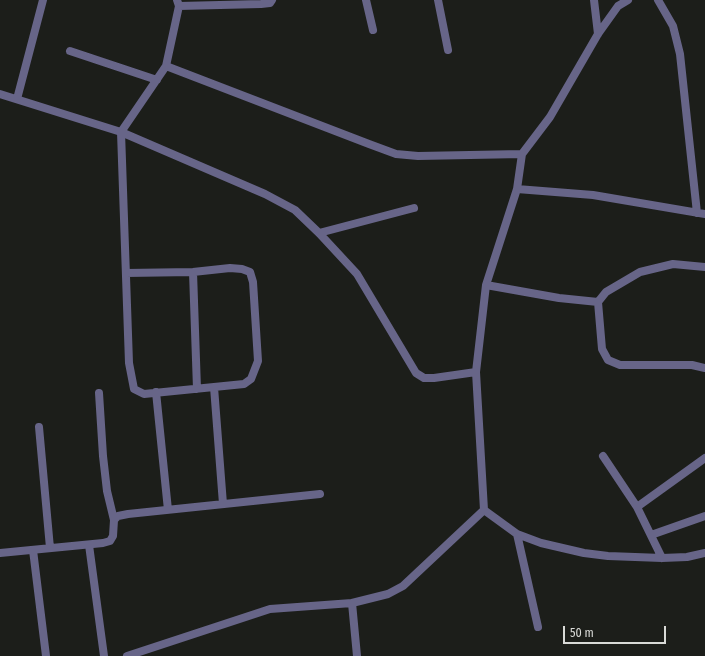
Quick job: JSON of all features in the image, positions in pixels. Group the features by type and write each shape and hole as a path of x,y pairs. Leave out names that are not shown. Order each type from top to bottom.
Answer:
{"street":[{"path":"17,99 43,0"},
{"path":"126,273 193,272 242,269 250,272 253,282 258,361 252,379 244,384 144,394 134,389 130,363 126,273 121,132 166,66 178,3 261,4 270,3 272,0"},
{"path":"366,0 373,30"},
{"path":"438,0 448,50"},
{"path":"594,0 598,34"},
{"path":"484,510 476,372 486,285 517,189 522,154 550,117 598,34 618,6 628,0"},
{"path":"517,189 593,195 701,214 680,54 672,26 658,0"},
{"path":"70,51 157,80"},
{"path":"166,66 396,154 418,156 522,154"},
{"path":"0,94 121,132 265,194 295,210 319,233 357,274 416,373 424,378 434,378 476,372"},
{"path":"319,233 414,208"},
{"path":"705,267 672,264 640,272 606,292 598,302 602,349 608,360 620,365 692,365 705,368"},
{"path":"193,272 197,389"},
{"path":"486,285 558,298 598,302"},
{"path":"214,387 223,504"},
{"path":"156,392 168,510"},
{"path":"0,552 89,545 110,541 113,536 114,520 107,491 99,393"},
{"path":"39,427 50,548"},
{"path":"603,456 637,507 662,558"},
{"path":"637,507 705,458"},
{"path":"114,520 118,516 128,514 320,494"},
{"path":"484,510 517,534 584,553 608,556 662,558 687,557 705,553"},
{"path":"127,656 270,609 352,604 388,594 403,586 484,510"},
{"path":"651,535 705,516"},
{"path":"517,534 538,627"},
{"path":"89,545 104,656"},
{"path":"33,550 46,656"},
{"path":"352,604 357,656"}]}
